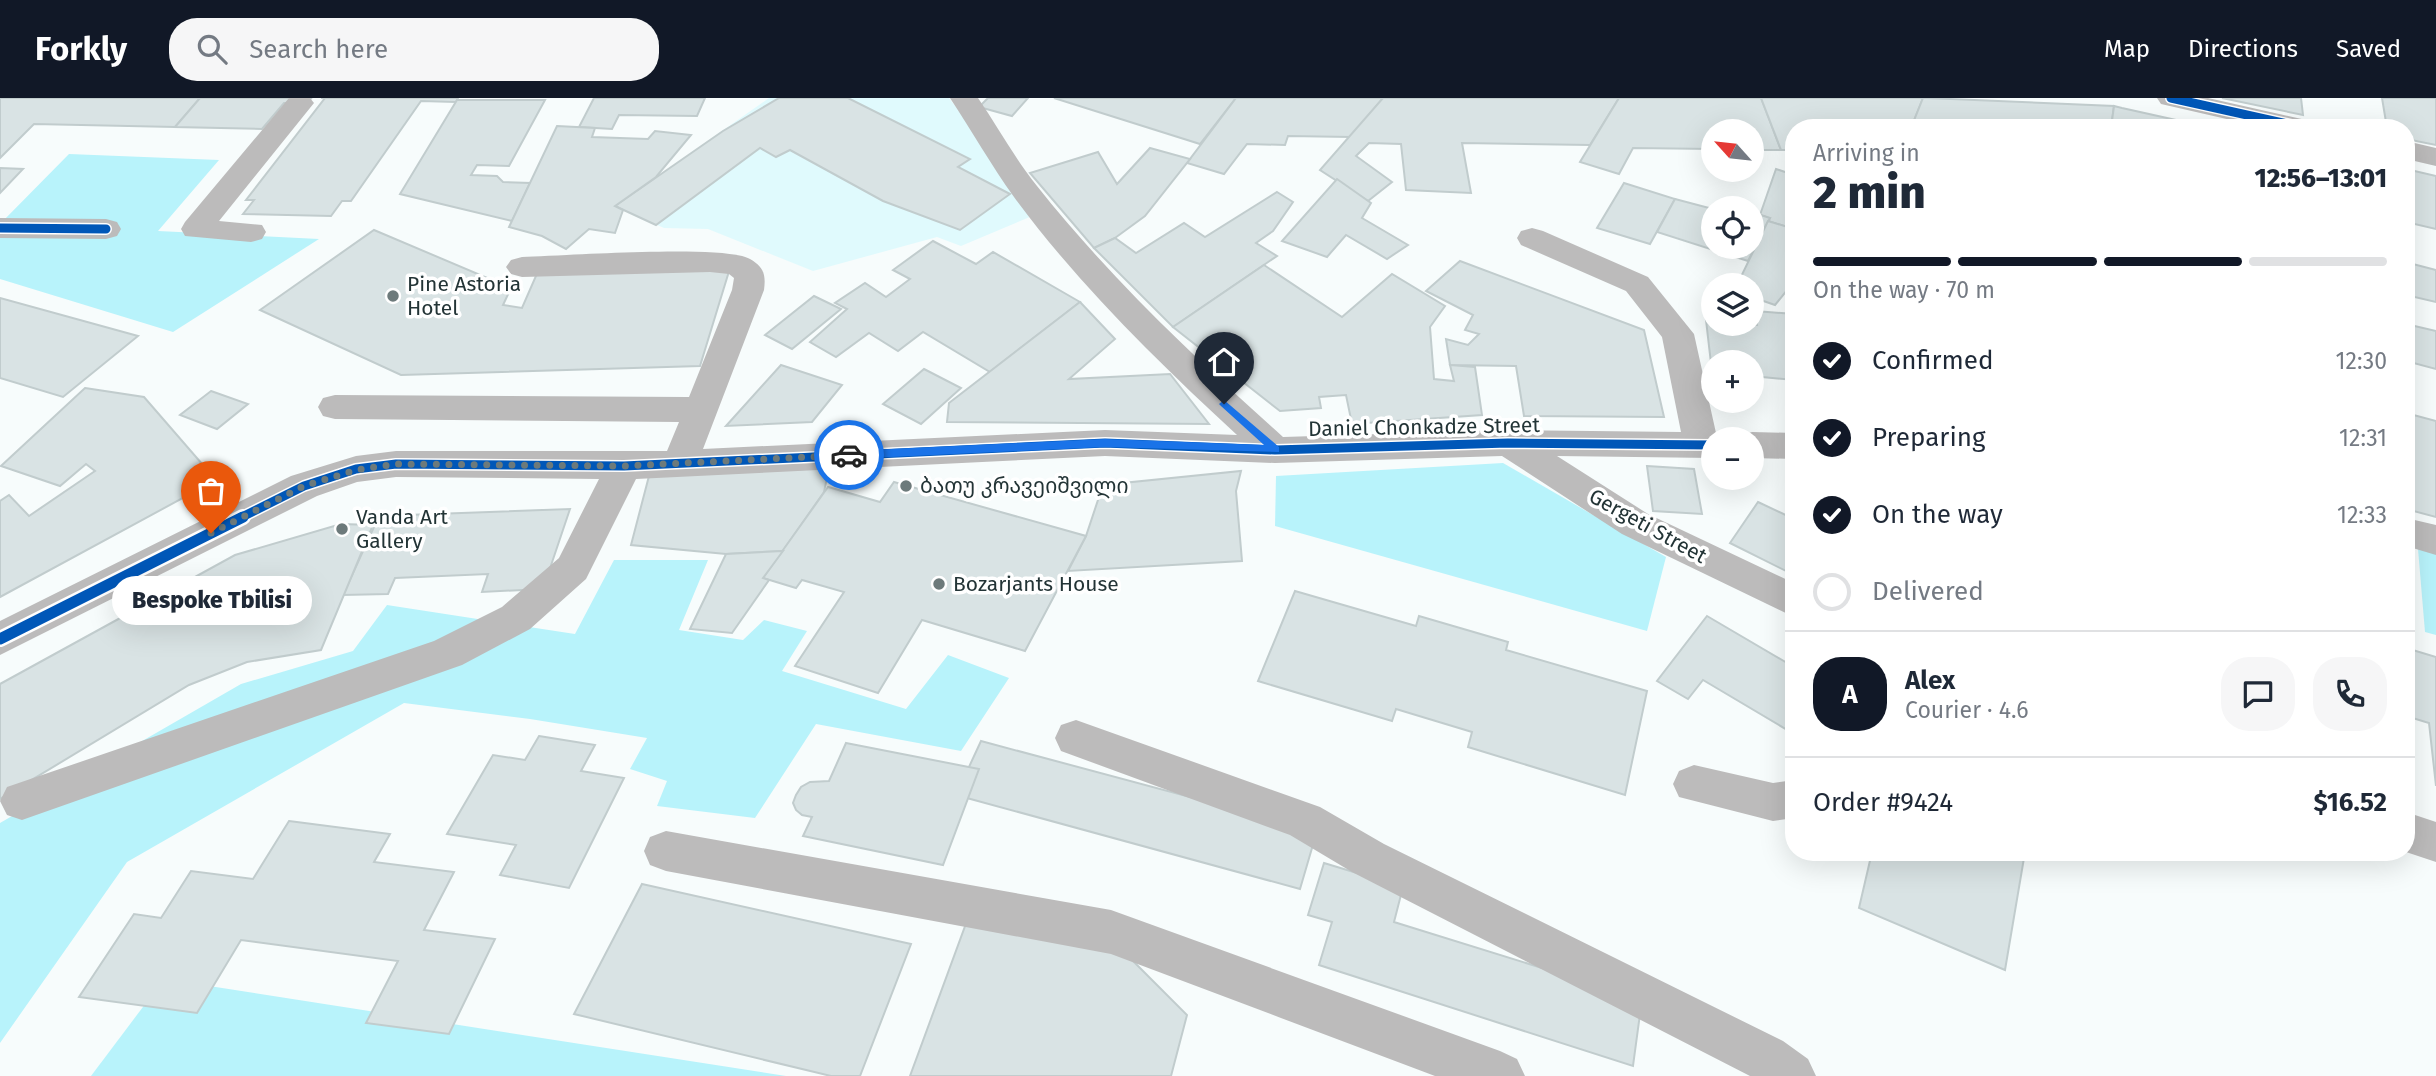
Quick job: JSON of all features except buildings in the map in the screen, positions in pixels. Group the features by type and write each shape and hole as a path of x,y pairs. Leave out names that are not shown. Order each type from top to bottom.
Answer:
{"street":[{"path":"964,98 1026,191 1103,281 1224,404 1275,450"},
{"path":"2171,98 2265,119"},
{"path":"251,232 196,229 300,103"},
{"path":"2415,152 2436,157"},
{"path":"0,228 106,229"},
{"path":"1532,238 1637,284 1678,334 1702,427"},
{"path":"522,267 710,262 737,265 750,275 748,290 680,463"},
{"path":"335,407 701,410"},
{"name":"Daniel Chonkadze Street","path":"0,639 304,486 356,470 396,464 624,466 1105,443 1275,450 1508,443 1701,445"},
{"name":"Gergeti Street","path":"1508,443 1635,524 1785,597"},
{"path":"1764,445 1785,446"},
{"path":"22,801 448,653 516,618 573,568 624,466"},
{"path":"2415,534 2436,540"},
{"path":"1076,738 1306,821 1368,858 1766,1058 1791,1076"},
{"path":"1693,784 1773,802 1785,800"},
{"path":"2415,835 2436,842"},
{"path":"666,851 1111,932 1500,1076"}],"shaded area":[{"path":"769,98 949,98 1037,214 961,246 937,237 813,271 708,229 664,228 615,206"},
{"path":"69,154 219,160 158,231 319,239 173,332 0,279 0,224"},
{"path":"1503,463 1666,557 1647,631 1275,526 1276,476"},
{"path":"2418,549 2436,554 2436,635 2425,632"},
{"path":"614,560 708,560 679,630 743,640 764,620 807,631 782,671 906,709 948,655 1009,678 961,751 816,724 755,818 657,806 667,781 630,769 647,738 530,719 404,703 127,862 0,1043 0,823 241,684 353,651 387,605 575,634"},
{"path":"164,979 786,1076 91,1076"}],"cycle path":[{"path":"2171,98 2265,119"},
{"path":"0,228 106,229"},
{"path":"0,639 304,486 356,469 396,464 624,466 1105,443 1275,450 1508,443 1701,445"}],"way so far":[{"path":"211,533 304,486 356,470 396,464 624,466 849,455"}],"place":[{"name":"Pine Astoria Hotel","path":"393,296"},
{"name":"ბათუ კრავეიშვილი","path":"906,486"},
{"name":"Vanda Art Gallery","path":"342,529"},
{"name":"Bespoke Tbilisi","path":"211,533"},
{"name":"Bozarjants House","path":"939,584"}],"route":[{"path":"849,455 1105,443 1275,450 1224,404"}]}
